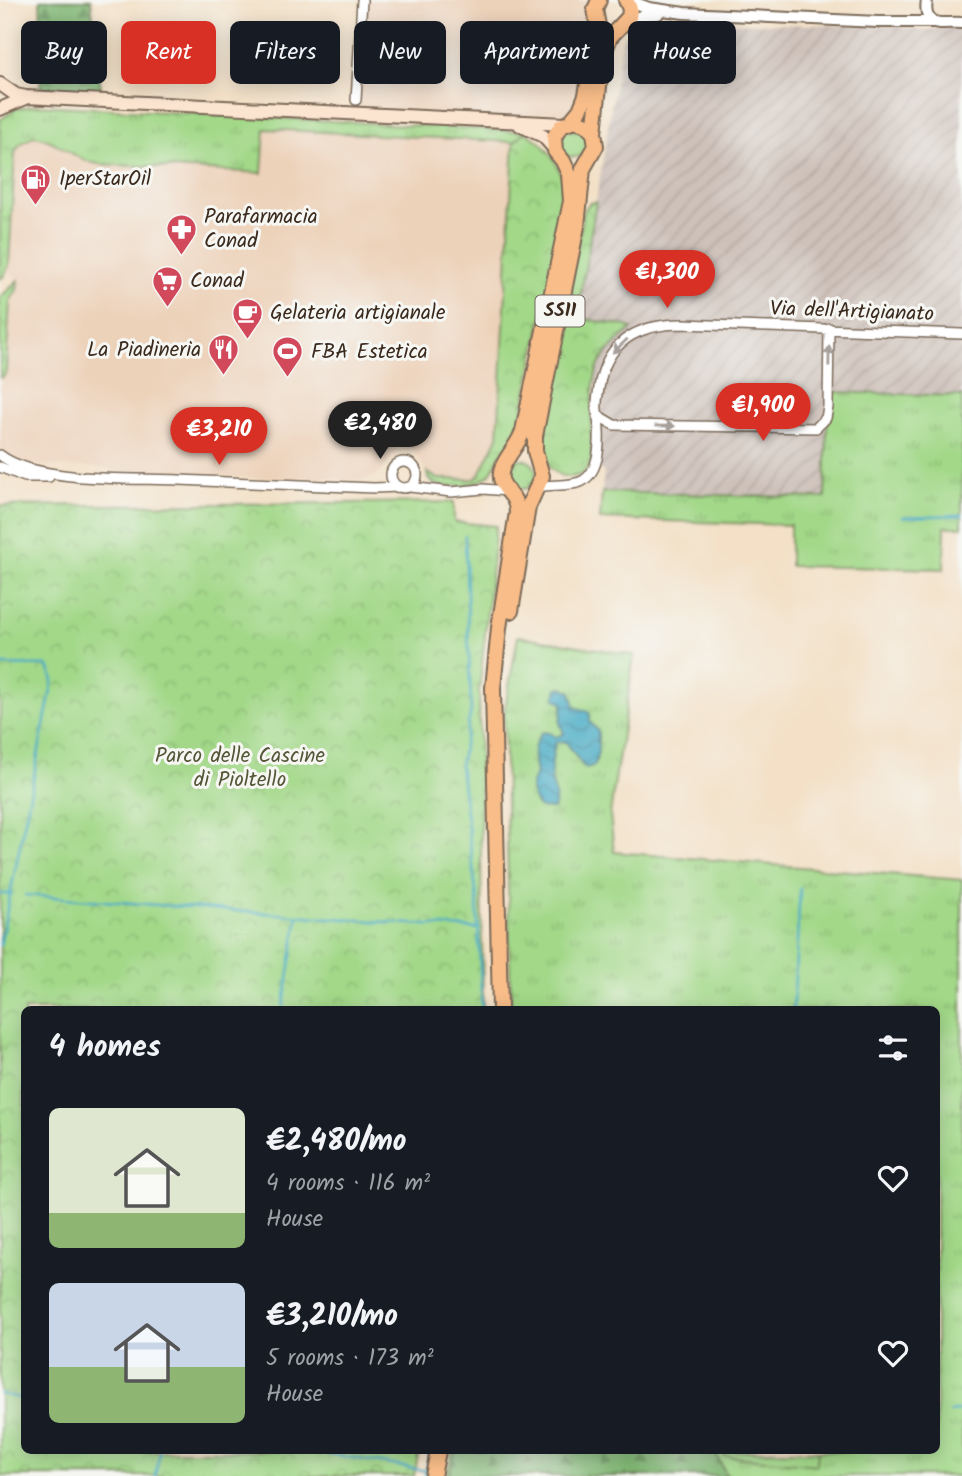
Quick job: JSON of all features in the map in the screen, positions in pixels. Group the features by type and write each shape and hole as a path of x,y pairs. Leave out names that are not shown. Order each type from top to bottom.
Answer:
{"main road":[{"path":"554,147 555,134 580,110 586,95 598,20 595,9 599,0"},
{"name":"SS11","path":"494,712 528,507 542,476 535,451 535,436 577,226 583,169 595,149 593,133 602,58 607,42 622,25 630,9 627,0"},
{"path":"598,20 604,26 622,25"},
{"path":"0,84 26,97 585,124 593,133"},
{"path":"0,108 26,97"},
{"path":"506,121 540,134 554,147"},
{"name":"SS11","path":"500,1006 493,688 496,645 516,518 516,506 511,492 502,482 505,463 518,444 524,428 569,214 569,174 554,147"},
{"path":"563,161 578,164 587,160"},
{"path":"505,463 524,454 539,465"},
{"path":"511,492 524,495 537,487"},
{"path":"433,1476 438,1454"}],"street":[{"path":"356,100 362,0"},
{"path":"627,0 635,5 673,12 934,22 944,25 958,23 962,13"},
{"path":"900,22 911,17 926,1"},
{"path":"926,1 927,12 934,22"},
{"path":"622,25 644,15 673,12"},
{"name":"Via dell'Artigianato","path":"537,487 582,481 595,467 599,416 597,406 605,363 618,345 642,330 674,324 962,334"},
{"path":"599,416 614,425 816,428 827,414 829,328"},
{"path":"0,456 10,463 28,469 77,476"},
{"path":"360,488 379,484 397,463 406,461 414,465 428,487 444,492"},
{"path":"473,490 489,483 505,463"},
{"path":"539,465 564,483"},
{"path":"0,467 24,477 77,476 360,488 404,487 444,492 511,492"},
{"path":"391,470 391,478 404,487"},
{"path":"404,487 416,482 418,473"}],"shaded area":[{"path":"364,0 594,0 593,21 460,21 460,84 584,84 575,110 561,120 358,112 360,84 446,84 446,21 363,21"},
{"path":"736,23 894,26 925,31 962,26 962,396 833,392 832,415 827,426 826,498 602,492 604,472 591,463 597,370 620,338 577,318 623,36 628,34 628,84 736,84"},
{"path":"265,129 514,142 499,431 494,447 477,477 468,480 434,478 415,455 414,448 398,447 395,455 378,475 361,481 306,477 297,480 32,465 13,459 0,450 0,378 6,371 11,297 17,290 18,280 8,271 14,162 19,145 34,136 44,137 68,153 98,164 262,173"}],"green space":[{"path":"40,0 91,0 93,21 41,21"},
{"path":"40,84 100,84 101,89 95,92 40,87"},
{"path":"37,105 525,132 514,142 265,129 262,173 98,164 89,162 51,141 34,136 19,145 15,153 9,265 0,279 0,120 15,109"},
{"path":"574,129 584,133 588,143 584,153 574,157 564,153 560,143 564,133"},
{"path":"525,132 553,158 567,195 518,434 499,457 490,474 480,481 465,486 434,484 428,479 427,472 438,479 475,479 498,437 514,142"},
{"path":"596,202 577,318 632,329 607,352 597,370 592,403 591,463 581,474 569,477 551,468 545,457 542,439 584,209 590,203"},
{"path":"18,280 17,290 10,301 6,371 0,378 0,298"},
{"path":"833,392 962,396 962,527 945,527 944,569 790,566 790,525 600,519 602,492 825,498 827,426 832,415"},
{"path":"521,459 527,460 535,468 535,480 527,488 521,489 515,488 507,480 506,474 507,468 515,460"},
{"name":"Parco delle Cascine di Pioltello","path":"454,502 454,522 496,526 479,692 483,1006 21,1006 21,1454 418,1454 414,1476 0,1476 0,506"},
{"path":"518,636 634,655 610,814 614,852 962,880 962,1476 446,1476 451,1454 940,1454 940,1006 511,1006 504,713"},
{"path":"454,1454 717,1454 727,1476 449,1476"},
{"path":"724,1454 818,1454 817,1465"}],"water":[{"path":"563,687 571,692 575,707 590,714 590,722 598,731 598,751 595,765 587,768 566,742 556,742 551,773 555,804 553,809 540,808 531,792 536,774 534,747 542,732 556,737 564,734 560,723 563,703 555,698 557,688"}],"waterway":[{"path":"903,517 962,515"},
{"path":"465,536 471,710 460,765 477,899 482,1006"},
{"path":"0,665 48,666 53,680 0,945"},
{"path":"793,1006 800,888"},
{"path":"0,894 12,894"},
{"path":"25,895 479,929"},
{"path":"284,1006 298,916"},
{"path":"0,1394 21,1398"},
{"path":"950,1412 962,1410"},
{"path":"155,1476 159,1454"},
{"path":"330,1454 427,1471"},
{"path":"425,1476 429,1454"},
{"path":"442,1475 447,1476"}],"place":[{"name":"IperStarOil","path":"36,206"},
{"name":"Parafarmacia Conad","path":"181,256"},
{"name":"Conad","path":"167,308"},
{"name":"Gelateria artigianale","path":"247,340"},
{"name":"La Piadineria","path":"224,377"},
{"name":"FBA Estetica","path":"288,379"}]}
